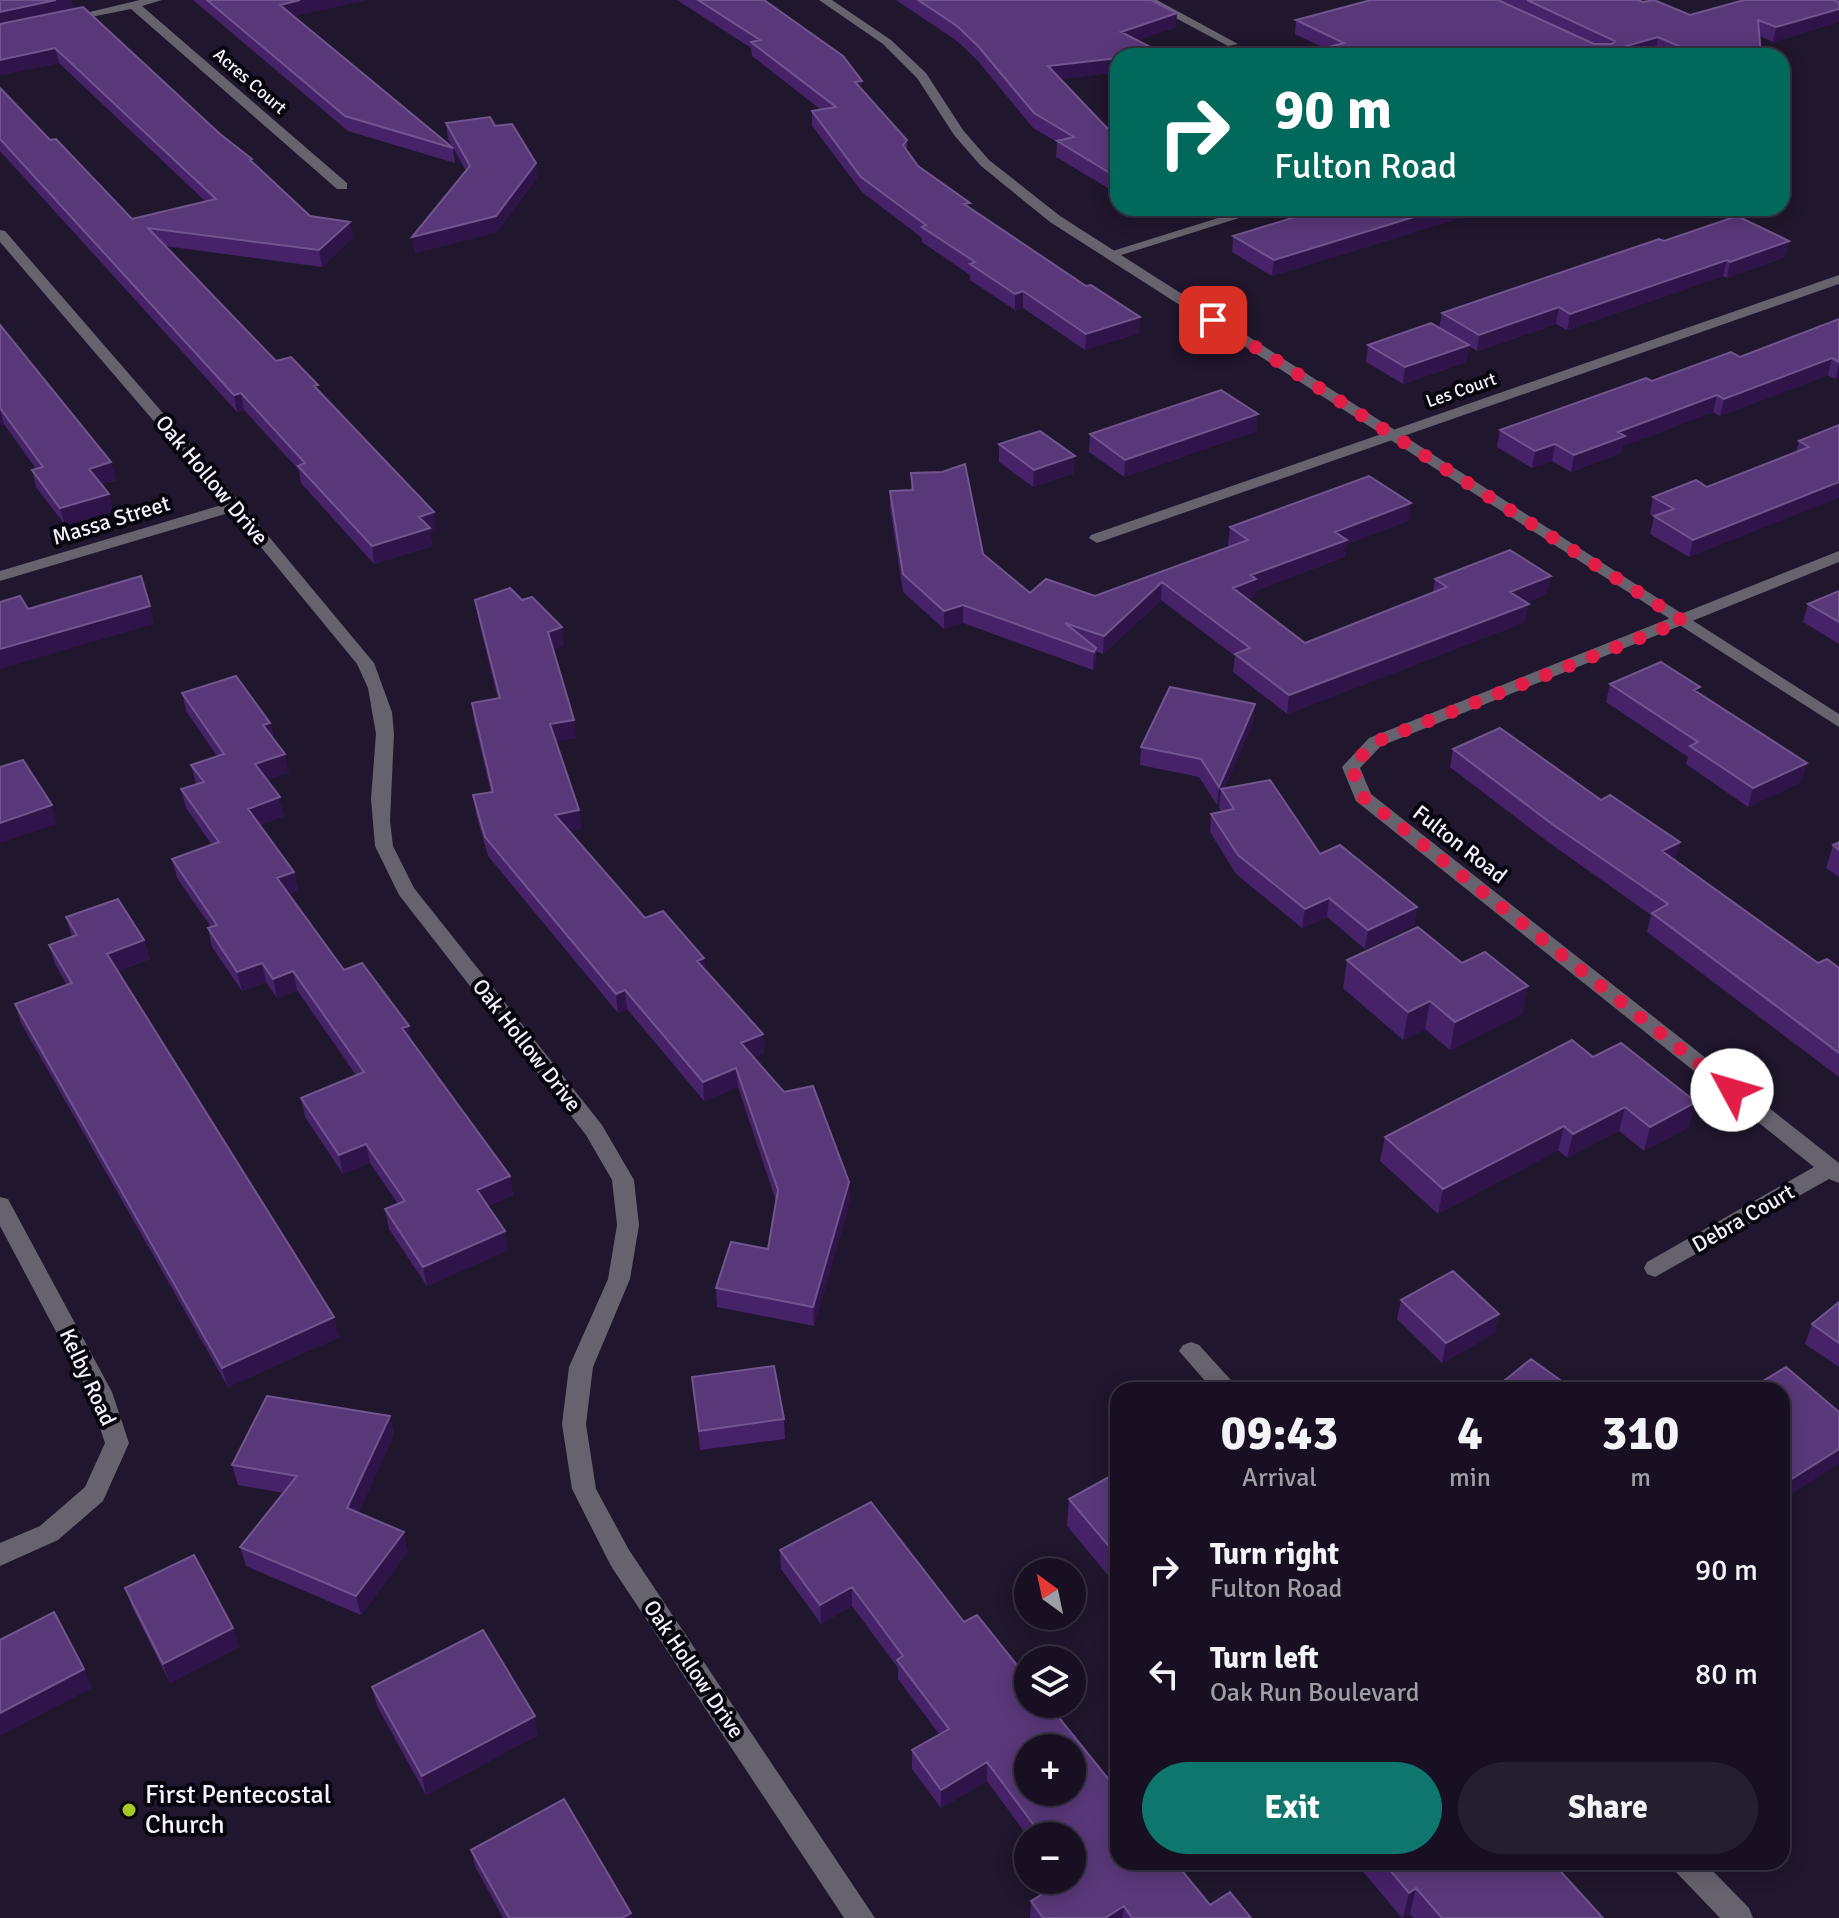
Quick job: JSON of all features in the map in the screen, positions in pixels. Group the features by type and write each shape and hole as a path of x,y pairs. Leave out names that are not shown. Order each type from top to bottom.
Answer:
{"street":[{"path":"60,20 156,0"},
{"path":"825,0 887,42 922,76 958,132 985,163 1055,219 1839,722"},
{"path":"1148,0 1232,44"},
{"name":"Acres Court","path":"134,5 342,186"},
{"path":"1110,254 1237,216"},
{"name":"Oak Hollow Drive","path":"0,234 235,506 365,663 380,688 386,722 381,808 384,849 406,891 594,1130 623,1180 628,1225 619,1279 581,1367 574,1424 584,1489 620,1558 861,1918"},
{"name":"Les Court","path":"1097,538 1839,279"},
{"name":"Massa Street","path":"0,576 235,506"},
{"path":"1683,621 1839,556"},
{"name":"Fulton Road","path":"1683,621 1375,742 1351,767 1363,797 1835,1172"},
{"name":"Debra Court","path":"1655,1268 1835,1172"},
{"name":"Kelby Road","path":"0,1205 100,1392 117,1443 94,1494 49,1533 0,1555"},
{"path":"1191,1351 1220,1382"},
{"path":"1693,1870 1739,1918"}],"building":[{"path":"0,0 56,0 0,12"},
{"path":"207,0 300,0 280,5 453,148 345,116"},
{"path":"698,0 764,0 843,56 862,81 855,82 907,140 903,145 918,166 970,203 964,204 1086,286 1091,285 1140,317 1086,334 1023,291 1015,294 970,264 975,262 922,227 926,225 861,177 812,111 836,107 751,42 760,40"},
{"path":"918,0 1151,0 1177,13 1121,32 1152,48 1110,48 1110,59 1048,66 1107,128 1110,127 1110,173 1057,141 1074,137 1034,113 978,46 957,26"},
{"path":"1371,0 1498,0 1594,44 1612,44 1615,41 1527,0 1654,0 1690,15 1744,0 1839,2 1839,9 1776,27 1758,20 1760,48 1683,48 1658,37 1619,48 1326,48 1344,43 1296,20"},
{"path":"83,7 220,134 252,159 310,216 350,222 319,250 148,228 276,361 291,357 318,385 314,386 434,512 419,517 430,528 372,546 298,466 305,463 241,393 234,395 0,139 0,88 50,140 56,139 132,219 216,199 55,48 0,60 0,24"},
{"path":"490,117 495,126 512,124 536,163 496,216 412,237 470,166 446,123"},
{"path":"1299,216 1417,216 1274,260 1233,236"},
{"path":"1737,216 1789,241 1570,314 1559,307 1479,335 1442,313 1659,239 1664,241"},
{"path":"1839,319 1839,362 1832,358 1724,399 1717,395 1618,432 1625,436 1574,455 1555,444 1535,451 1500,430 1646,378 1652,381 1731,352 1740,357"},
{"path":"1431,323 1469,345 1405,367 1368,345"},
{"path":"0,325 111,462 89,469 109,494 60,508 32,470 43,467 0,408"},
{"path":"1221,390 1258,414 1125,460 1090,434"},
{"path":"1839,425 1839,482 1693,540 1654,516 1674,509 1653,497 1696,480 1707,487 1809,447 1799,441"},
{"path":"1040,431 1075,456 1034,470 999,444"},
{"path":"965,464 983,554 1030,593 1046,579 1095,596 1248,540 1230,527 1369,476 1411,503 1335,532 1347,540 1251,575 1256,579 1233,588 1305,643 1447,587 1435,579 1510,550 1551,576 1510,592 1529,604 1289,695 1235,654 1250,648 1162,582 1104,636 1065,623 1096,648 1094,652 963,605 944,611 903,574 890,491 913,490 911,473 942,472"},
{"path":"141,576 150,606 0,649 0,602 20,596 28,609"},
{"path":"510,588 522,600 532,597 562,627 548,632 574,720 550,724 579,810 555,815 645,918 663,911 704,958 697,961 763,1034 741,1043 784,1092 813,1086 849,1182 813,1307 716,1288 731,1242 768,1249 778,1190 736,1068 703,1082 625,990 616,994 485,837 473,795 493,792 472,703 500,698 475,600"},
{"path":"1839,591 1839,622 1808,604"},
{"path":"1661,662 1700,687 1694,690 1807,763 1753,788 1690,746 1698,742 1610,684"},
{"path":"236,676 270,723 263,725 285,754 255,764 280,797 248,809 294,872 277,878 344,970 362,963 409,1026 402,1028 510,1176 477,1190 505,1231 423,1267 385,1209 405,1201 366,1144 339,1155 301,1098 364,1072 293,971 273,979 262,963 237,972 208,928 217,925 172,859 219,842 181,789 204,782 191,765 224,754 182,693"},
{"path":"1170,687 1255,704 1219,787 1201,759 1141,747"},
{"path":"1500,728 1601,800 1610,795 1680,842 1662,851 1818,963 1827,959 1839,968 1839,1053 1652,913 1668,904 1552,824 1453,749"},
{"path":"23,760 52,805 0,823 0,767"},
{"path":"1270,780 1320,854 1340,845 1417,907 1368,930 1329,898 1305,909 1238,855 1211,814 1234,809 1221,789"},
{"path":"118,899 144,940 107,954 334,1317 222,1368 15,1004 72,983 49,945 77,935 66,917"},
{"path":"1418,927 1462,963 1485,952 1528,986 1455,1022 1430,1001 1408,1012 1347,960"},
{"path":"1572,1040 1593,1057 1621,1043 1696,1102 1650,1127 1625,1107 1573,1134 1564,1126 1443,1189 1385,1137"},
{"path":"1453,1271 1499,1314 1446,1343 1401,1300"},
{"path":"1839,1302 1839,1343 1812,1324"},
{"path":"1531,1359 1563,1382 1503,1382"},
{"path":"774,1366 784,1419 699,1431 692,1377"},
{"path":"1786,1367 1839,1412 1839,1449 1790,1480 1790,1382 1761,1382"},
{"path":"267,1396 390,1416 347,1508 404,1532 356,1596 240,1547 297,1476 232,1465"},
{"path":"1110,1476 1110,1548 1069,1499"},
{"path":"871,1502 964,1622 977,1615 1014,1661 1014,1718 1059,1718 1072,1734 1014,1734 1014,1798 987,1762 941,1790 912,1750 949,1729 897,1660 903,1656 852,1587 820,1605 780,1550"},
{"path":"194,1555 233,1628 163,1664 125,1588"},
{"path":"54,1612 84,1669 0,1713 0,1640"},
{"path":"483,1630 535,1716 422,1776 372,1687"},
{"path":"1086,1751 1110,1781 1110,1870 1182,1870 1210,1905 1230,1892 1251,1918 1132,1918 1124,1906 1105,1918 1043,1918 1031,1901 1042,1894 1086,1894 1086,1822 1032,1822 1020,1806 1086,1806"},
{"path":"564,1799 631,1913 622,1918 509,1918 471,1850"},
{"path":"1390,1870 1559,1870 1603,1918 1442,1918 1416,1888 1409,1893"}],"place":[{"name":"First Pentecostal Church","path":"129,1810"}],"route":[{"path":"1213,320 1683,621 1375,742 1351,767 1363,797 1732,1090"}]}
